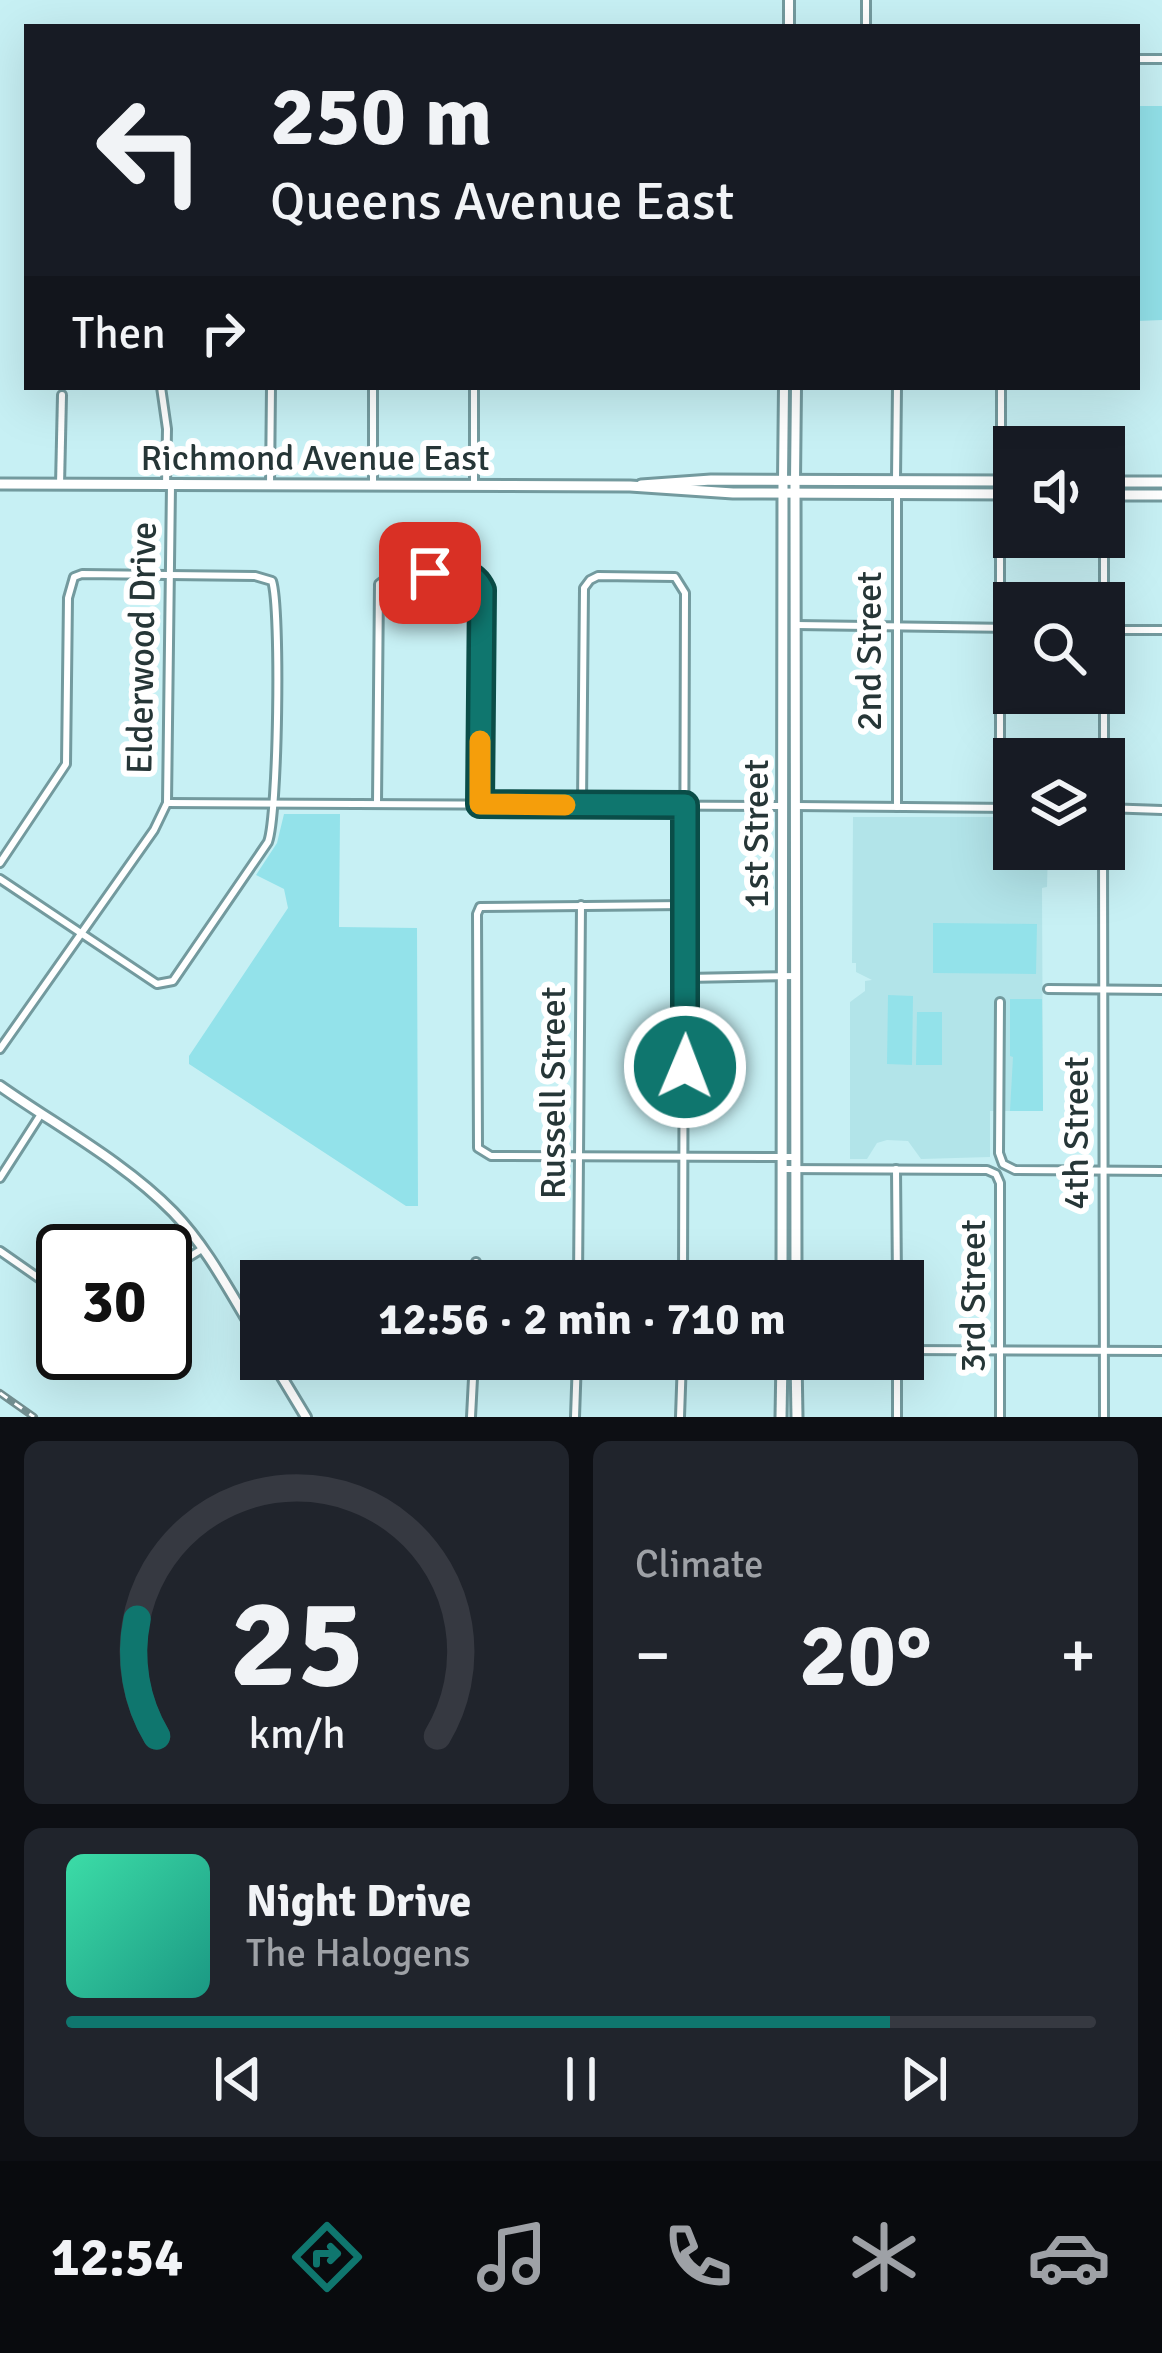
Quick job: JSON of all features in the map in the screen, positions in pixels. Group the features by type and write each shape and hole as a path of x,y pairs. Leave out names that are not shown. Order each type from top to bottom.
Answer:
{"main road":[{"name":"1st Street","path":"789,480 796,626 796,1260"},
{"name":"Richmond Avenue East","path":"630,486 668,481 993,481"},
{"path":"1125,482 1162,482"},
{"name":"Richmond Avenue East","path":"0,484 630,486 682,492 993,494"},
{"name":"1st Street","path":"782,1260 782,621 789,494"},
{"path":"1125,495 1162,495"},
{"path":"781,1417 782,1380"},
{"path":"796,1380 797,1417"}],"street":[{"name":"Elderwood Drive","path":"0,1048 154,830 167,803 171,575 161,390"},
{"path":"270,485 271,390"},
{"path":"373,390 373,485"},
{"path":"474,390 474,486"},
{"name":"1st Street","path":"784,390 789,480"},
{"name":"1st Street","path":"789,480 796,390"},
{"path":"896,481 897,390"},
{"path":"1001,390 1001,426"},
{"path":"60,484 62,394"},
{"name":"2nd Street","path":"896,807 897,494"},
{"path":"377,803 379,584 394,573 466,573 477,579 482,590 480,804"},
{"path":"0,863 66,764 68,598 74,578 82,574 255,576 272,581 274,804 268,842 168,985 157,984 0,879"},
{"path":"582,805 584,589 598,576 675,577 685,593 683,1260"},
{"path":"782,621 796,626 993,628"},
{"path":"1125,630 1162,630"},
{"path":"167,803 993,808"},
{"path":"1125,809 1162,810"},
{"name":"4th Street","path":"1103,870 1104,1417"},
{"path":"686,905 487,904 477,914 478,1148 491,1156 683,1157 896,1169 897,1260"},
{"name":"Russell Street","path":"578,1260 581,905"},
{"path":"686,978 797,976"},
{"path":"1048,989 1162,990"},
{"path":"1000,1003 999,1153 1004,1164 1015,1170 1162,1171"},
{"path":"0,1086 144,1186 172,1212 240,1310"},
{"path":"0,1178 41,1114"},
{"name":"3rd Street","path":"896,1169 987,1170 997,1176 1000,1417"},
{"path":"192,1255 202,1249"},
{"path":"0,1251 36,1276"},
{"path":"924,1350 1162,1351"},
{"path":"284,1380 306,1417"},
{"path":"471,1417 473,1380"},
{"path":"575,1417 576,1380"},
{"path":"680,1417 681,1380"},
{"path":"897,1380 897,1417"}],"shaded area":[{"path":"1140,106 1162,106 1162,320 1140,321"},
{"path":"284,814 340,814 339,927 417,928 418,1206 406,1206 189,1064 189,1056 288,908 284,889 256,875 277,843"},
{"path":"853,817 993,817 993,870 1047,870 1047,887 1042,888 1043,1111 990,1111 990,1157 921,1159 908,1141 887,1140 877,1143 867,1159 850,1159 850,1002 865,991 865,981 872,980 856,972 856,963 852,963"},
{"path":"933,923 1037,924 1036,974 933,973"},
{"path":"888,995 913,996 912,1065 887,1064"},
{"path":"1010,999 1042,999 1043,1111 1010,1111"},
{"path":"917,1012 942,1012 942,1065 916,1065"}],"railway":[{"path":"0,1393 34,1417"}],"slow traffic":[{"path":"480,741 480,804 565,805"}],"route":[{"path":"430,573 466,573 477,579 482,590 480,804 685,805 685,1067"}]}
